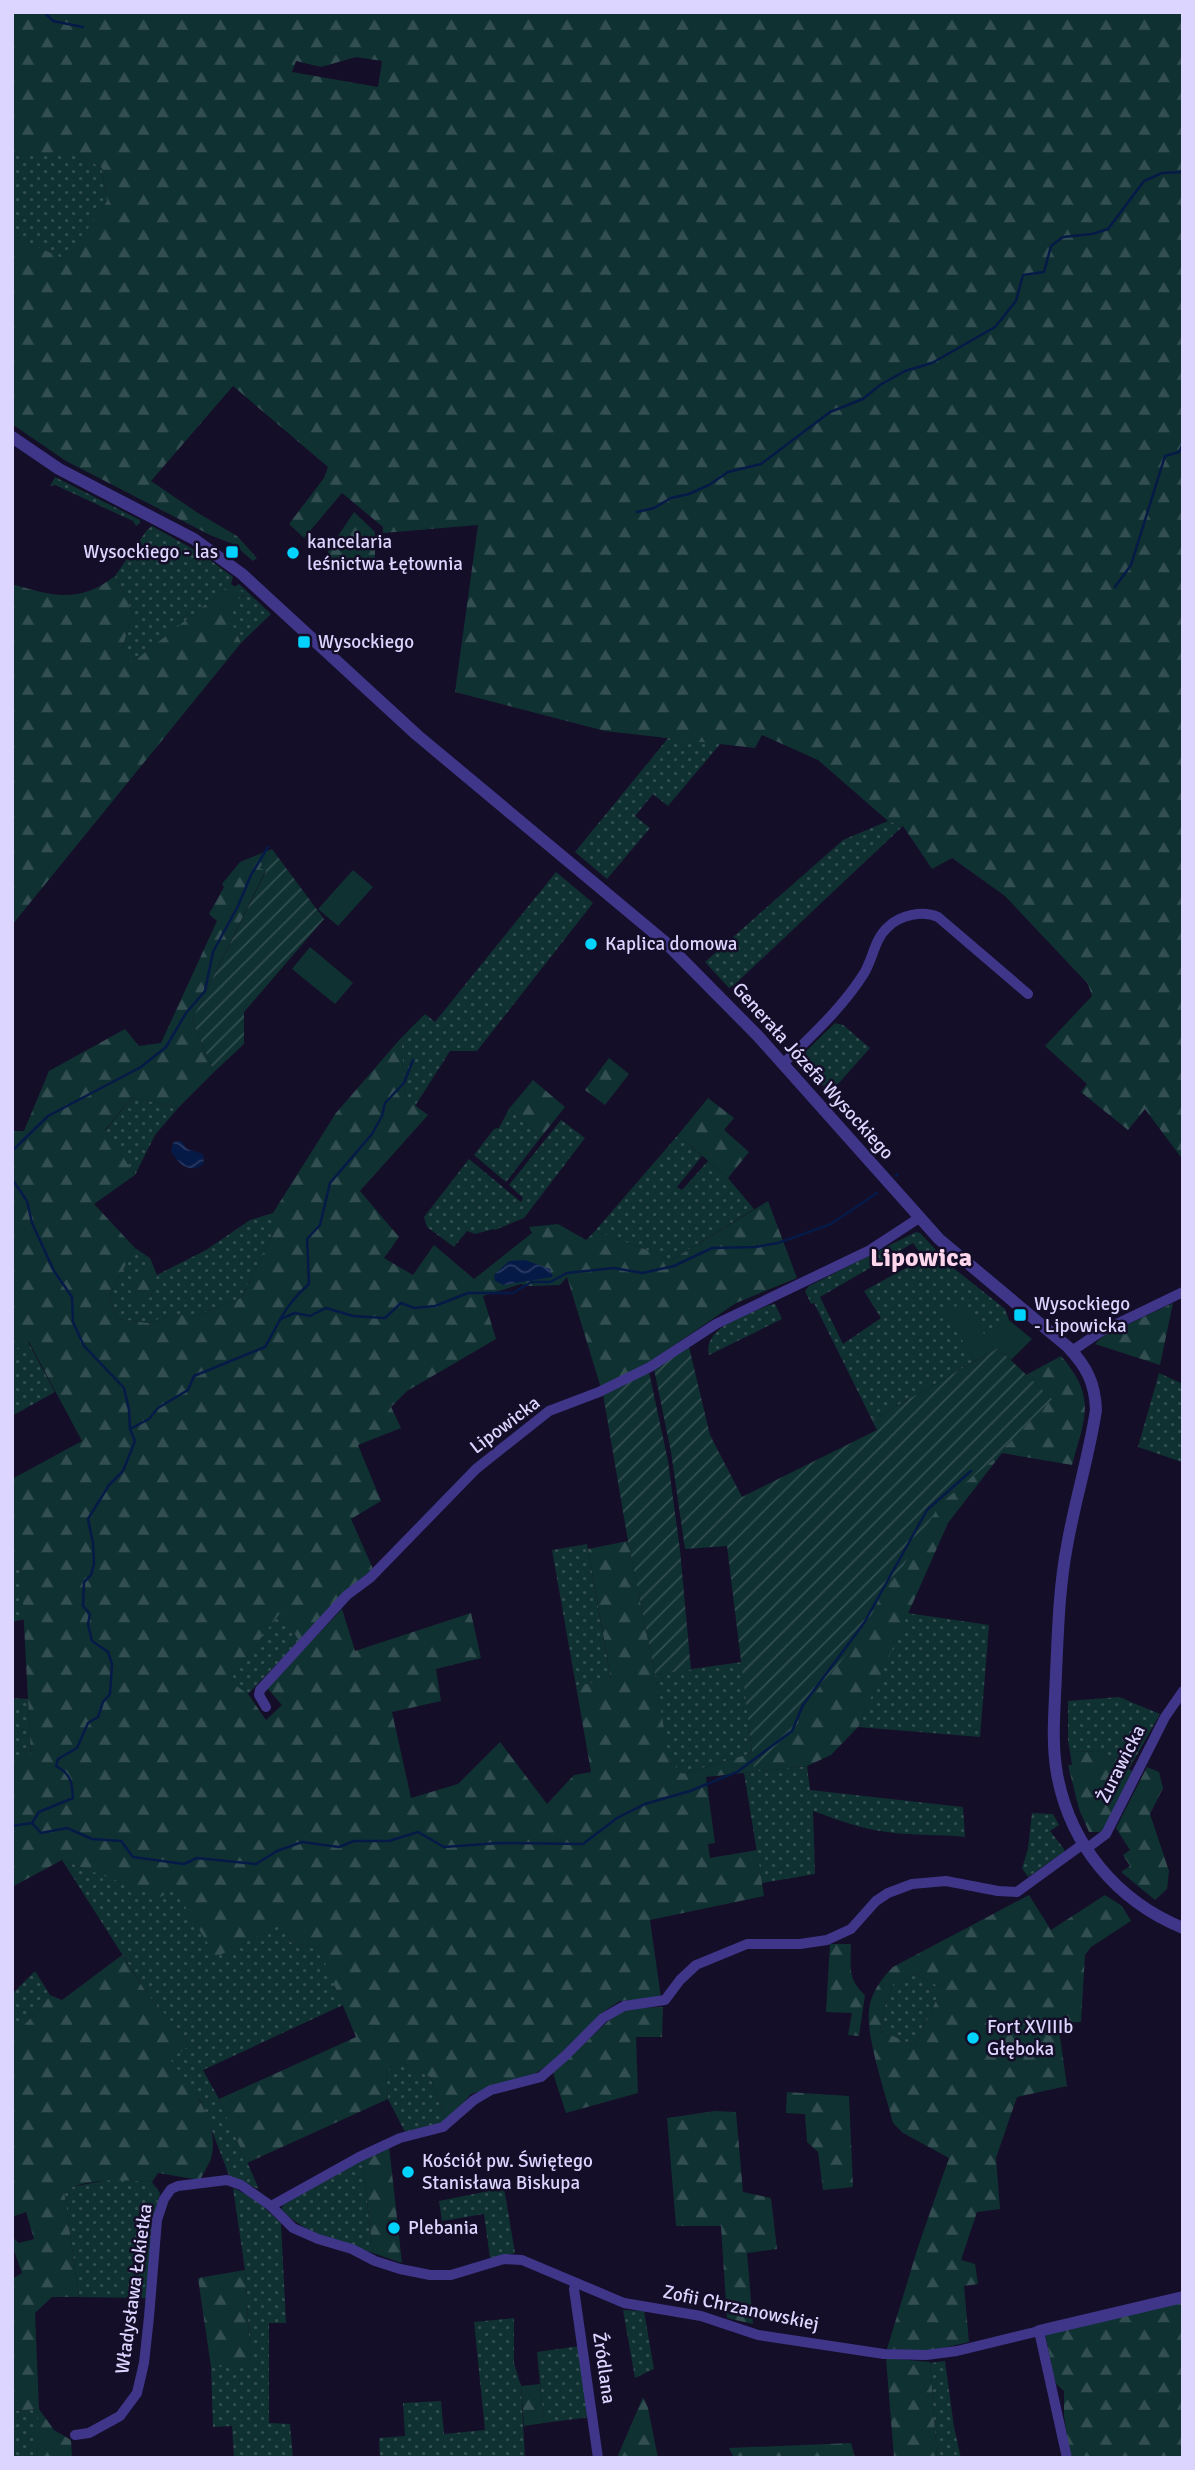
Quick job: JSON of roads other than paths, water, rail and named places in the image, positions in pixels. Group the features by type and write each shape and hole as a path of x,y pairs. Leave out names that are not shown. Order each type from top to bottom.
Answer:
{"street":[{"name":"Generała Józefa Wysockiego","path":"12,437 59,469 194,539 242,575 417,734 665,942 783,1064 919,1218 970,1267 1072,1351 1091,1376 1096,1410 1063,1570 1054,1732 1057,1773 1062,1795 1084,1846 1099,1867 1121,1891 1144,1908 1183,1928"},
{"path":"783,1064 837,1009 862,977 885,928 911,916 922,913 938,916 1028,994"},
{"name":"Lipowicka","path":"266,1707 259,1695 260,1690 347,1595 370,1578 476,1469 550,1411 599,1392 650,1367 716,1324 870,1250 919,1218"},
{"path":"1072,1351 1127,1317 1183,1292"},
{"name":"Żurawicka","path":"271,2206 359,2157 409,2135 443,2127 474,2100 491,2090 541,2077 603,2018 624,2006 665,2000 688,1971 714,1957 747,1944 800,1944 834,1937 851,1929 876,1901 888,1893 912,1884 946,1881 1017,1892 1106,1834 1165,1717 1183,1691"},
{"name":"Władysława Łokietka","path":"75,2435 89,2433 114,2420 130,2405 137,2393 144,2363 157,2220 163,2199 170,2189 191,2183 227,2180 241,2185 271,2206"},
{"name":"Zofii Chrzanowskiej","path":"271,2206 293,2228 400,2269 430,2275 451,2275 504,2259 522,2260 624,2303 701,2316 758,2335 884,2354 926,2355 957,2351 1183,2297"},
{"name":"Źródlana","path":"576,2283 598,2458"},
{"path":"1039,2331 1067,2458"}],"water":[{"path":"176,1141 181,1141 187,1149 203,1154 204,1163 195,1168 181,1164 171,1151"},
{"path":"525,1260 550,1269 553,1277 504,1285 495,1281 494,1275 509,1261"}],"waterway":[{"path":"44,12 53,21 83,27"},
{"path":"637,512 654,508 671,498 689,494 728,472 761,464 830,412 863,399 880,385 905,371 932,363 995,327 1016,301 1023,275 1044,272 1051,246 1063,237 1092,234 1108,229 1144,181 1162,173 1183,172"},
{"path":"1115,587 1131,565 1165,456 1179,452 1183,444"},
{"path":"12,1151 48,1116 141,1067 166,1047 186,1013 205,991 213,952 268,847"},
{"path":"130,1429 149,1419 158,1408 188,1390 194,1376 265,1347 288,1306 309,1284 307,1239 320,1225 330,1183 372,1134 382,1116 385,1103 404,1083 413,1060"},
{"path":"12,1179 27,1201 32,1223 54,1271 72,1297 73,1322 84,1346 124,1388 130,1429 135,1441 123,1471 109,1485 88,1519 94,1564 91,1575 84,1582 83,1606 90,1614 88,1624 92,1641 108,1652 112,1664 110,1694 103,1702 98,1717 88,1723 77,1748 58,1759 56,1766 70,1779 73,1798 39,1812 32,1823 12,1826"},
{"path":"280,1319 295,1313 310,1316 326,1308 353,1316 385,1318 401,1303 414,1308 435,1306 468,1293 513,1293 531,1282 550,1282 567,1273 614,1268 642,1273 674,1266 712,1248 755,1247 778,1243 831,1224 877,1193"},
{"path":"32,1823 41,1833 67,1828 92,1839 121,1841 133,1857 184,1864 197,1858 256,1864 277,1851 302,1842 339,1847 354,1841 389,1841 418,1832 444,1847 499,1843 583,1844 617,1818 645,1804 690,1791 737,1772 792,1731 803,1705 864,1623 927,1510 971,1471"}],"place":[{"name":"Wysockiego - las","path":"232,552"},
{"name":"kancelaria leśnictwa Łętownia","path":"293,553"},
{"name":"Wysockiego","path":"304,642"},
{"name":"Kaplica domowa","path":"591,944"},
{"name":"Wysockiego - Lipowicka","path":"1020,1315"},
{"name":"Fort XVIIIb Głęboka","path":"973,2038"},
{"name":"Kościół pw. Świętego Stanisława Biskupa","path":"408,2172"},
{"name":"Plebania","path":"394,2228"}],"district":[{"name":"Lipowica","path":"921,1258"}]}
